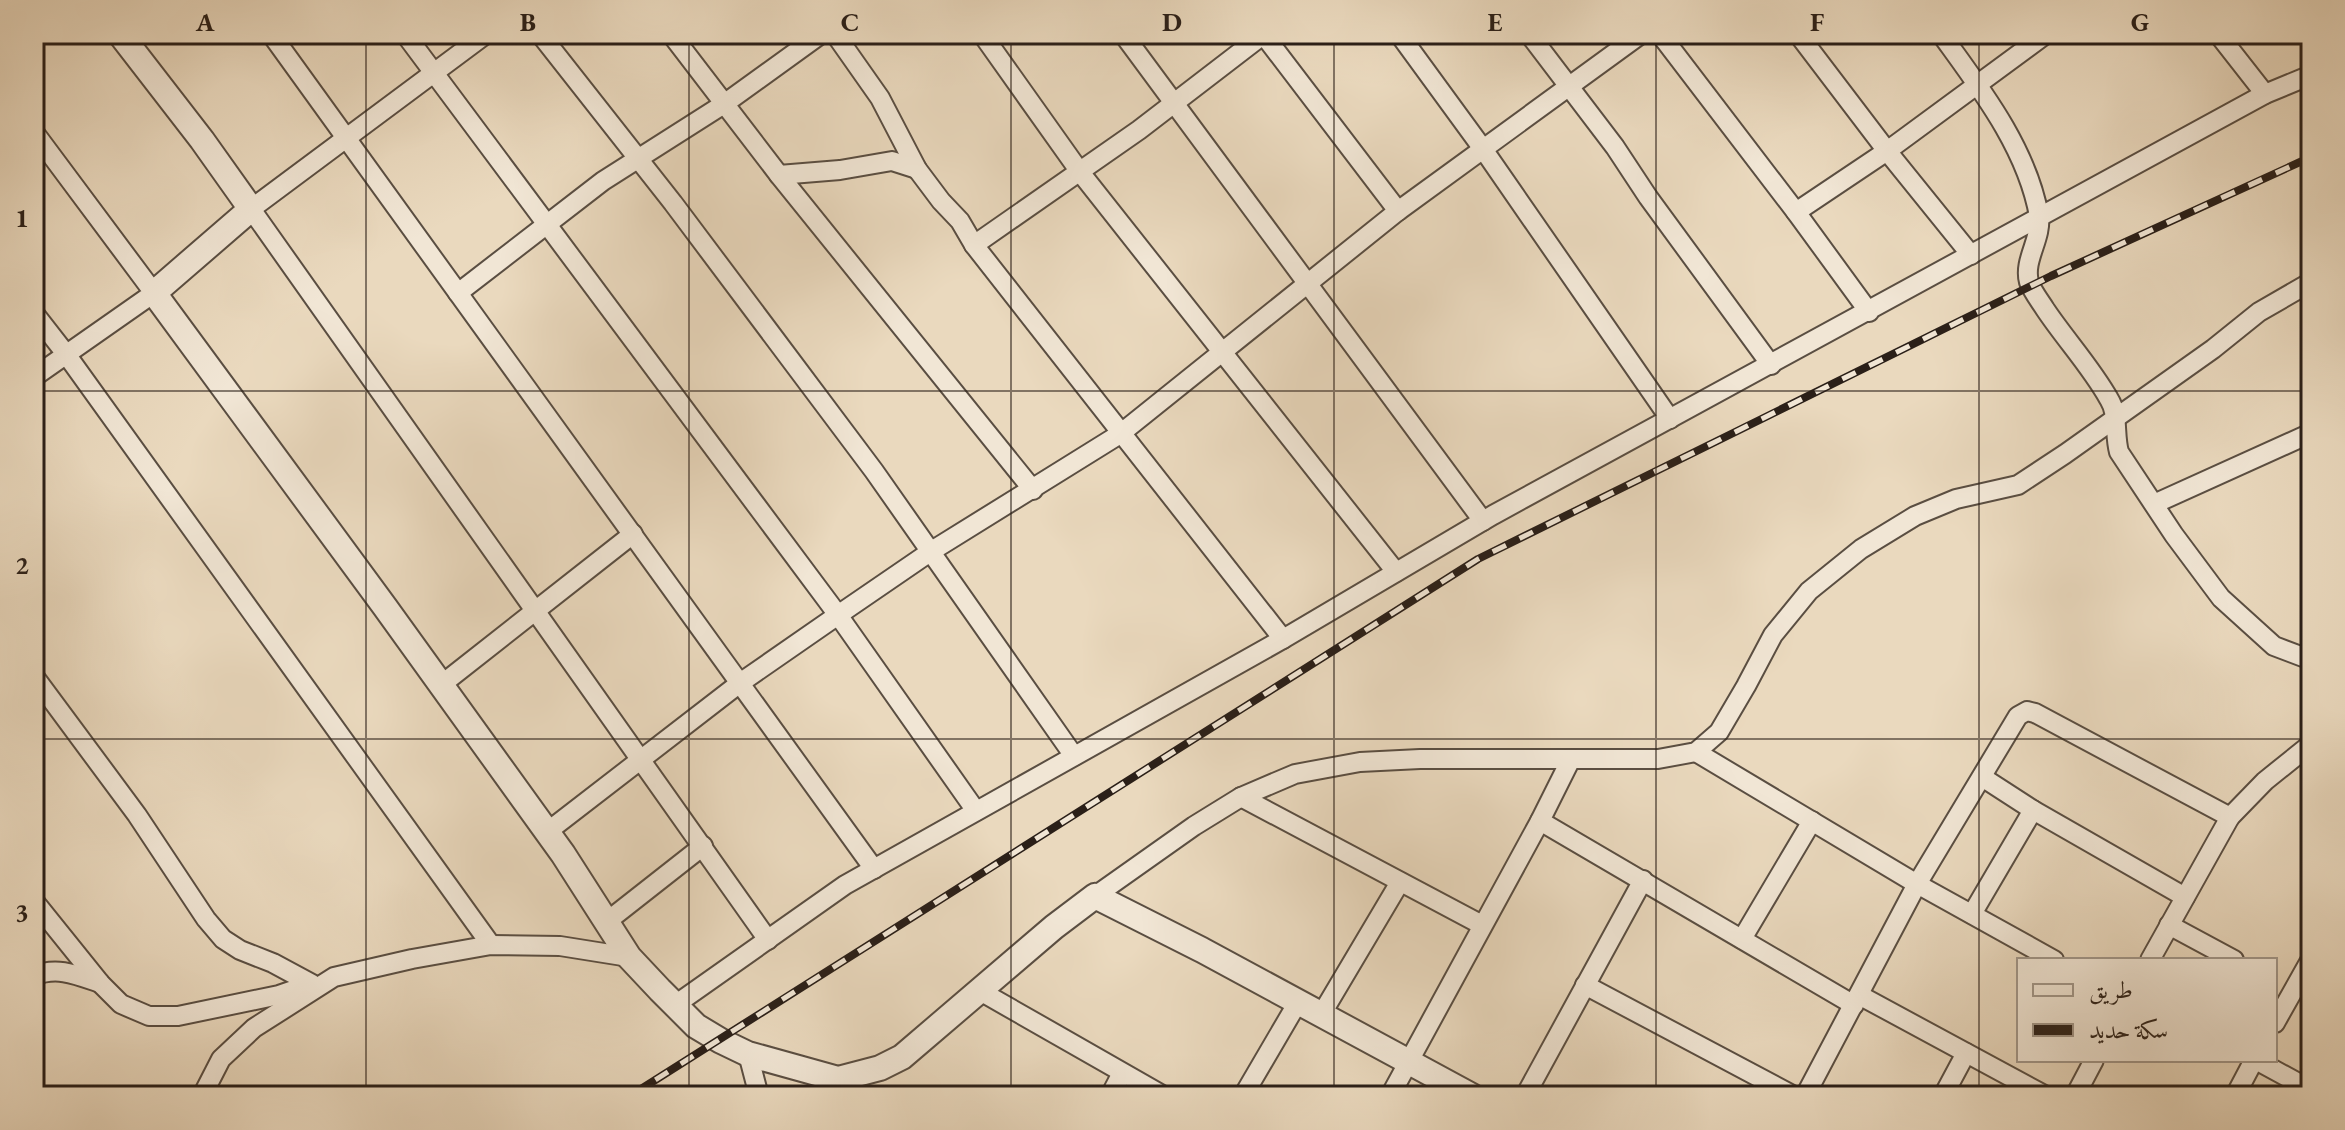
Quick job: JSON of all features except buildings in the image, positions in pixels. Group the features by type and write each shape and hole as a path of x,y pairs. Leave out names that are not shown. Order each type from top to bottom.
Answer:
{"street":[{"path":"120,34 202,140 768,940"},
{"path":"271,34 874,869"},
{"path":"405,34 838,615 976,811"},
{"path":"34,377 154,293 251,209 486,34"},
{"path":"540,34 638,158 874,471 1074,756"},
{"path":"671,34 779,175 1033,490"},
{"path":"458,293 603,181 724,104 821,34"},
{"path":"835,34 880,98 917,169 960,221 974,245 1120,434 1283,639"},
{"path":"982,34 1080,172 1396,572"},
{"path":"1123,34 1483,521"},
{"path":"974,245 1080,172 1264,34 1398,211"},
{"path":"1399,34 1483,149 1670,419"},
{"path":"1529,34 1615,147 1771,365"},
{"path":"547,832 740,683 930,552 1120,434 1398,211 1641,34"},
{"path":"1660,34 1869,312"},
{"path":"1798,34 1971,255"},
{"path":"1941,34 1978,85 2014,146 2031,186 2039,219 2039,230 2028,264 2029,282 2109,399 2116,417 2115,441 2119,452 2221,598 2274,646 2311,660"},
{"path":"1796,212 1887,151 2046,34"},
{"path":"2218,34 2265,94"},
{"path":"675,1005 845,885 1283,639 1483,521 2265,94 2311,75"},
{"path":"34,132 563,854 629,957 696,1026 721,1041 748,1054 846,1087 902,1057 1054,927 1194,826 1241,797 1295,774 1360,762 1658,759 1696,752 1719,732 1773,635 1809,591 1850,558 1915,516 1956,499 2018,485 2213,349 2259,312 2311,282"},
{"path":"779,175 840,170 892,161 917,169"},
{"path":"34,313 491,945"},
{"path":"2154,504 2311,433"},
{"path":"441,685 633,534"},
{"path":"34,676 223,939 312,984"},
{"path":"1805,1096 1917,884 2018,716 2027,711 2035,713 2230,817"},
{"path":"2151,958 2230,817 2265,781 2311,744"},
{"path":"1696,752 1917,884 2050,958"},
{"path":"1390,1096 1571,759"},
{"path":"1982,777 2033,810 2185,897"},
{"path":"1241,797 1482,925"},
{"path":"1972,914 2033,810"},
{"path":"1540,821 1742,939 2046,1096"},
{"path":"1742,939 1812,821"},
{"path":"605,923 703,846"},
{"path":"1525,1096 1643,880"},
{"path":"1321,1015 1400,882"},
{"path":"1095,896 1472,1096"},
{"path":"34,901 100,983 121,1004 149,1016 178,1016 279,995 334,977 412,959 491,945 560,946 629,957"},
{"path":"2169,925 2230,958"},
{"path":"2277,1019 2311,959"},
{"path":"34,976 59,970 100,983"},
{"path":"202,1096 221,1059 254,1028 334,977"},
{"path":"2277,983 2293,991"},
{"path":"1585,985 1794,1096"},
{"path":"980,991 1164,1096"},
{"path":"1243,1096 1298,1002"},
{"path":"1943,1096 1966,1053"},
{"path":"748,1054 759,1096"},
{"path":"2075,1096 2093,1062"},
{"path":"2235,1096 2254,1062"},
{"path":"2259,1062 2311,1090"},
{"path":"1110,1096 1122,1073"}],"railway":[{"path":"630,1096 1478,559 2051,276 2311,157"}]}
